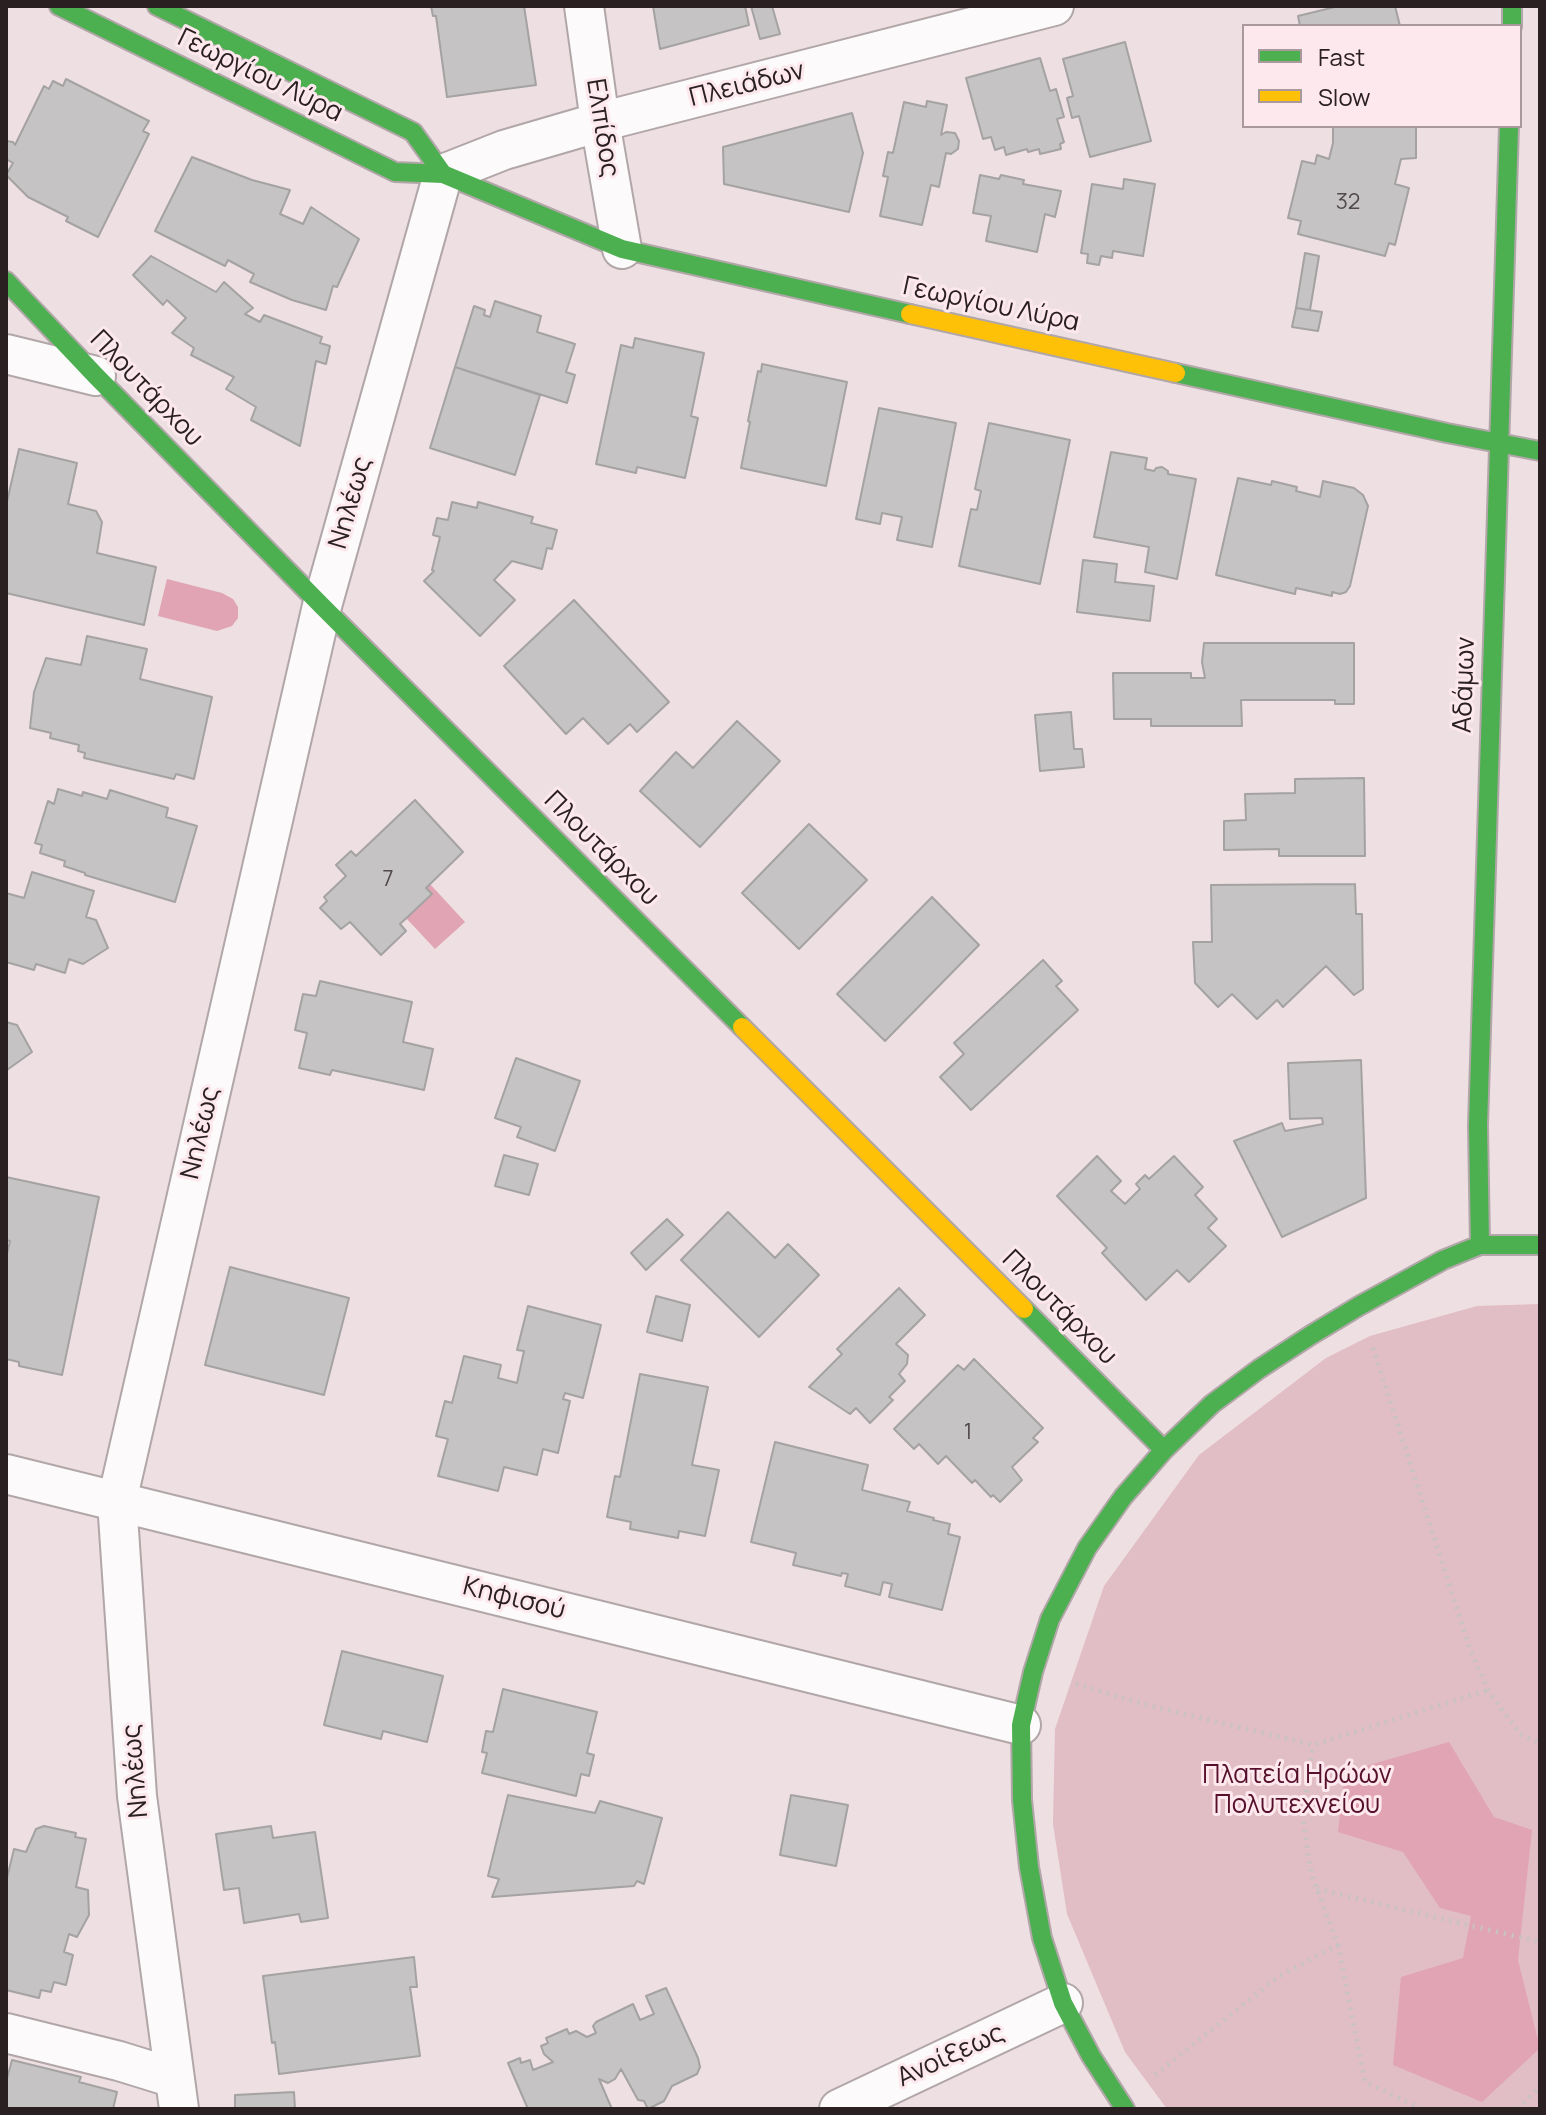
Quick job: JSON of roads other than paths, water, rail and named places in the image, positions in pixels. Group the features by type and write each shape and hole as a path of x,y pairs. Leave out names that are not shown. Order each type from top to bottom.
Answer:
{"street":[{"name":"Γεωργίου Λύρα","path":"59,6 395,172 443,174 622,249 1540,451"},
{"name":"Γεωργίου Λύρα","path":"157,6 413,132 443,174"},
{"name":"Ελπίδος","path":"584,6 622,249"},
{"name":"Πλειάδων","path":"443,174 504,150 600,122 1054,6"},
{"name":"Αδάμων","path":"1480,1245 1478,1125 1509,128"},
{"name":"Νηλέως","path":"176,2093 137,1796 117,1501 322,606 443,174"},
{"name":"Πλουτάρχου","path":"6,281 322,606 1164,1450"},
{"path":"6,354 96,376"},
{"path":"1122,2105 1063,2003 1042,1938 1029,1867 1022,1800 1021,1725 1033,1672 1050,1619 1087,1548 1123,1497 1164,1450 1212,1404 1259,1369 1359,1306 1443,1260 1480,1245 1540,1245"},
{"name":"Κηφισού","path":"6,1474 1021,1725"},
{"name":"Ανοίξεως","path":"839,2109 1063,2003"},
{"path":"6,2033 119,2061 176,2093"}],"park label":[{"name":"Πλατεία Ηρώων Πολυτεχνείου","path":"1297,1791"}]}
